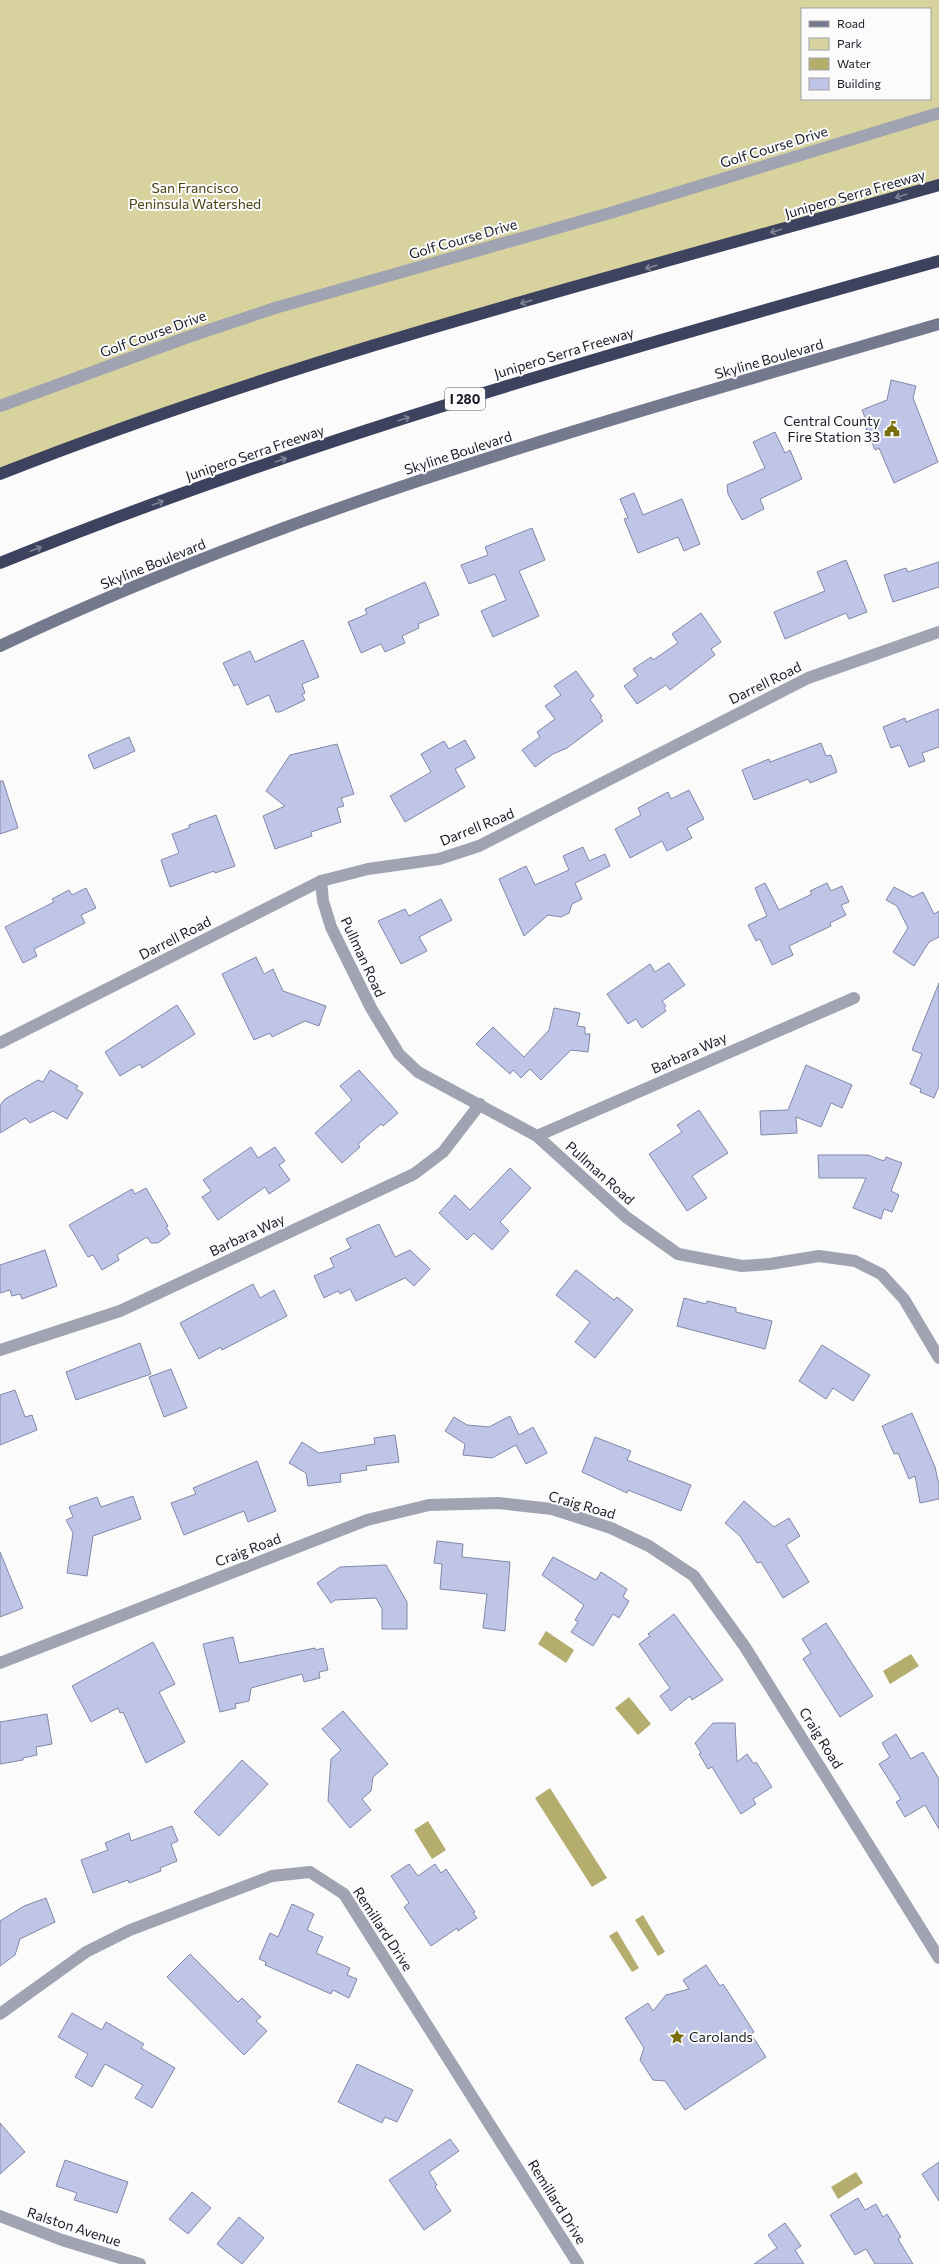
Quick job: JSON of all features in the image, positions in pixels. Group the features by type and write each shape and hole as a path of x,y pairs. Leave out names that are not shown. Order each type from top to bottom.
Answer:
{"highway":[{"name":"Junipero Serra Freeway","path":"0,474 182,407 338,356 939,185"},
{"name":"Junipero Serra Freeway","path":"0,564 185,493 439,407 673,336 939,261"}],"main road":[{"name":"Skyline Boulevard","path":"0,646 202,559 419,481 526,446 938,327"}],"street":[{"name":"Golf Course Drive","path":"0,406 188,337 275,308 610,213 939,113"},
{"name":"Darrell Road","path":"0,1043 320,881 368,869 439,859 480,846 808,678 939,632"},
{"name":"Pullman Road","path":"320,881 323,901 331,927 371,1008 399,1054 418,1072 537,1136 626,1217 678,1254 742,1266 770,1264 819,1256 855,1261 881,1274 904,1299 939,1358"},
{"name":"Barbara Way","path":"537,1136 854,998"},
{"name":"Barbara Way","path":"0,1350 120,1311 414,1174 443,1152 480,1104"},
{"name":"Craig Road","path":"0,1664 367,1520 429,1505 498,1503 560,1511 611,1528 650,1546 694,1576 745,1647 939,1958"},
{"name":"Remillard Drive","path":"0,2014 86,1952 130,1930 272,1876 310,1872 344,1894 578,2264"},
{"name":"Ralston Avenue","path":"0,2216 62,2240 140,2264"}],"green space":[{"name":"San Francisco Peninsula Watershed","path":"0,0 939,0 939,185 458,321 0,474"}],"water":[{"path":"546,1631 574,1650 566,1663 538,1644"},
{"path":"911,1654 919,1666 890,1684 883,1671"},
{"path":"629,1697 651,1724 638,1735 615,1708"},
{"path":"550,1788 607,1878 592,1887 535,1798"},
{"path":"428,1821 446,1850 432,1859 414,1830"},
{"path":"643,1915 665,1952 658,1956 635,1920"},
{"path":"617,1931 639,1968 632,1972 609,1936"},
{"path":"856,2172 863,2183 838,2199 831,2187"}],"building":[{"path":"891,380 916,386 913,398 938,462 894,483 879,448 875,450 863,421 866,420 862,410 887,400"},
{"path":"775,432 785,453 790,450 802,479 760,499 764,509 742,520 728,494 727,485 765,468 753,442"},
{"path":"634,493 643,515 682,499 700,544 684,551 678,537 638,553 624,519 628,518 620,499"},
{"path":"532,528 545,560 519,571 539,616 493,637 481,611 506,600 495,574 469,584 461,565 488,555 485,547"},
{"path":"846,560 867,612 849,619 846,613 785,639 774,612 825,591 817,572"},
{"path":"939,562 939,587 893,602 884,575 906,568 908,572"},
{"path":"425,582 439,615 418,624 419,628 402,636 405,643 385,652 381,644 361,653 348,622 367,614 365,609"},
{"path":"701,613 721,642 711,649 715,655 670,690 666,685 637,704 624,686 638,676 633,669 651,657 653,660 678,643 672,634"},
{"path":"303,640 319,677 302,684 305,693 302,694 305,700 280,712 276,712 269,695 247,705 238,684 234,686 223,663 250,651 255,662"},
{"path":"576,671 594,696 590,700 602,716 600,717 603,721 567,748 553,754 535,767 522,750 540,737 537,732 555,719 545,706 561,695 554,686"},
{"path":"939,709 939,747 922,753 925,761 909,767 900,745 891,748 883,727 905,718 906,722"},
{"path":"129,737 135,751 94,769 88,755"},
{"path":"465,740 475,758 455,769 465,787 405,822 390,796 431,772 421,754 444,741 449,749"},
{"path":"821,743 826,756 831,755 837,772 810,783 808,779 754,800 742,770 769,759 770,762"},
{"path":"337,744 354,794 341,798 344,806 337,808 341,822 311,832 312,836 275,849 263,816 285,806 266,791 290,755"},
{"path":"0,781 3,781 18,828 0,834"},
{"path":"689,790 704,819 687,828 692,838 667,851 662,841 630,858 615,829 641,815 638,808 668,792 671,799"},
{"path":"216,815 235,866 215,873 214,871 170,887 161,860 179,853 172,834 189,828 189,825"},
{"path":"583,847 589,861 605,854 610,866 575,883 582,899 572,904 569,913 561,917 548,915 524,936 499,879 526,866 535,885 569,870 563,856"},
{"path":"765,883 779,910 812,894 810,891 827,883 831,891 842,886 849,902 841,905 846,915 830,923 831,926 789,946 793,955 772,965 760,939 756,941 748,925 767,916 755,888"},
{"path":"894,887 913,897 923,892 934,914 939,911 939,937 929,942 914,966 893,952 908,928 897,906 886,900"},
{"path":"86,888 96,908 81,915 85,923 34,949 37,956 23,963 5,927 54,902 52,899 69,890 72,895"},
{"path":"441,899 452,920 419,937 427,951 401,964 378,921 405,909 409,916"},
{"path":"256,957 264,974 273,969 283,991 326,1006 319,1026 305,1021 272,1037 270,1033 254,1040 222,974"},
{"path":"669,963 685,985 662,1001 666,1006 664,1008 666,1011 642,1028 636,1019 628,1024 607,994 650,964 655,972"},
{"path":"939,983 939,1086 934,1098 920,1092 921,1089 910,1084 922,1054 912,1050"},
{"path":"177,1005 195,1034 142,1068 140,1064 120,1076 105,1052"},
{"path":"554,1008 580,1013 577,1026 585,1027 585,1034 590,1034 588,1052 571,1050 541,1080 530,1069 521,1078 513,1070 510,1074 476,1044 493,1027 524,1057 549,1030"},
{"path":"806,1065 852,1085 842,1108 831,1103 821,1127 796,1117 797,1133 761,1135 760,1111 788,1110"},
{"path":"50,1070 78,1086 76,1089 83,1093 67,1119 53,1111 30,1123 25,1118 0,1133 0,1105 5,1099 38,1080 43,1082"},
{"path":"359,1070 398,1113 383,1126 381,1124 358,1144 360,1147 342,1163 315,1133 352,1100 340,1086"},
{"path":"699,1110 728,1153 692,1176 707,1198 687,1211 649,1154 682,1132 677,1125"},
{"path":"251,1147 258,1158 275,1147 285,1161 279,1165 290,1180 269,1194 265,1187 218,1220 202,1197 211,1191 203,1180"},
{"path":"818,1155 868,1155 884,1161 886,1157 902,1163 891,1191 899,1195 892,1212 884,1209 881,1219 853,1208 866,1178 819,1178"},
{"path":"510,1168 531,1188 500,1222 509,1231 492,1250 474,1233 467,1240 439,1213 455,1195 470,1210"},
{"path":"146,1188 168,1226 166,1227 170,1234 158,1243 151,1243 147,1237 117,1255 119,1260 102,1270 93,1255 88,1257 69,1225 132,1189 135,1194"},
{"path":"379,1224 395,1257 410,1250 430,1269 414,1286 405,1278 356,1301 350,1289 340,1294 338,1291 324,1298 314,1276 334,1267 330,1258 351,1248 346,1239"},
{"path":"45,1250 57,1286 22,1299 20,1294 12,1296 10,1290 0,1293 0,1265"},
{"path":"576,1270 614,1300 617,1297 633,1310 595,1358 575,1342 590,1322 556,1295"},
{"path":"253,1284 260,1298 274,1290 287,1316 222,1350 221,1347 199,1359 180,1323"},
{"path":"684,1298 706,1304 707,1301 736,1308 736,1312 772,1321 765,1349 677,1326"},
{"path":"140,1343 151,1374 76,1400 66,1372"},
{"path":"822,1345 870,1375 853,1401 833,1388 826,1399 799,1381"},
{"path":"171,1369 187,1408 164,1417 149,1377"},
{"path":"15,1390 25,1417 32,1415 37,1430 0,1445 0,1395"},
{"path":"912,1413 935,1467 939,1485 939,1499 920,1503 915,1476 909,1479 898,1453 894,1454 882,1426"},
{"path":"510,1416 519,1435 533,1427 547,1453 526,1464 516,1445 492,1458 463,1455 465,1444 445,1431 454,1417 467,1425 489,1427"},
{"path":"395,1435 399,1462 366,1466 367,1470 340,1474 341,1482 308,1486 306,1473 289,1463 302,1442 319,1453 375,1444 374,1438"},
{"path":"595,1437 631,1451 627,1460 691,1485 681,1511 628,1490 627,1493 582,1472"},
{"path":"257,1461 276,1511 248,1522 244,1511 184,1535 171,1503 196,1494 193,1488"},
{"path":"133,1496 141,1519 93,1536 87,1576 67,1573 73,1533 66,1520 73,1517 69,1507 97,1497 101,1507"},
{"path":"744,1501 774,1527 789,1518 800,1536 786,1545 809,1582 783,1598 761,1562 757,1563 740,1536 725,1523"},
{"path":"437,1541 463,1544 462,1557 510,1562 505,1631 483,1628 487,1594 440,1589 442,1564 434,1563"},
{"path":"0,1552 23,1608 0,1617"},
{"path":"553,1557 596,1580 601,1572 627,1589 623,1597 629,1601 619,1618 613,1614 593,1646 571,1632 578,1622 575,1620 584,1605 542,1575"},
{"path":"386,1565 407,1602 407,1629 382,1629 382,1609 376,1598 335,1600 331,1603 317,1583 340,1567"},
{"path":"674,1614 723,1680 692,1700 690,1696 671,1711 660,1696 670,1688 639,1644 650,1636 648,1634"},
{"path":"826,1623 873,1696 840,1717 803,1659 811,1653 802,1639"},
{"path":"233,1637 239,1663 315,1648 316,1650 323,1648 328,1670 319,1672 320,1678 304,1682 302,1674 251,1688 249,1701 235,1704 236,1708 220,1712 203,1644"},
{"path":"153,1642 175,1684 159,1692 185,1742 146,1763 123,1712 120,1713 118,1708 91,1722 72,1686"},
{"path":"343,1711 388,1764 373,1777 371,1791 362,1799 371,1810 350,1828 328,1801 331,1759 341,1750 322,1729"},
{"path":"47,1714 52,1744 36,1747 37,1755 23,1758 23,1760 0,1764 0,1722"},
{"path":"713,1723 735,1723 737,1762 747,1754 754,1764 756,1762 772,1787 753,1799 756,1804 741,1814 712,1767 708,1769 699,1754 701,1753 695,1743"},
{"path":"896,1734 911,1759 923,1752 939,1779 939,1829 925,1805 905,1817 896,1802 901,1799 879,1764 890,1757 882,1743"},
{"path":"242,1760 268,1784 219,1836 194,1812"},
{"path":"172,1826 178,1841 171,1844 177,1861 160,1868 161,1871 129,1883 128,1880 93,1893 81,1860 108,1850 105,1843 129,1833 131,1841"},
{"path":"409,1864 418,1876 435,1864 441,1873 446,1869 475,1912 473,1913 477,1918 458,1931 457,1928 431,1946 404,1907 409,1903 391,1876"},
{"path":"46,1898 55,1922 20,1939 15,1955 0,1966 0,1921 24,1906"},
{"path":"292,1904 314,1914 307,1930 323,1937 316,1953 350,1968 347,1975 357,1979 349,1998 333,1990 331,1994 265,1965 266,1962 259,1959 270,1933 278,1937"},
{"path":"190,1954 238,2002 242,1998 261,2017 256,2021 267,2031 244,2055 167,1977"},
{"path":"706,1965 720,1986 723,1984 754,2032 751,2034 766,2057 685,2110 665,2081 653,2080 640,2060 644,2048 625,2018 648,2003 653,2011 666,1995 689,1989 683,1980"},
{"path":"72,2013 102,2030 106,2022 144,2044 141,2048 175,2068 152,2108 135,2098 143,2085 105,2064 92,2087 75,2077 88,2054 58,2037"},
{"path":"357,2064 413,2090 397,2122 385,2117 382,2123 338,2102"},
{"path":"0,2123 25,2152 0,2174"},
{"path":"450,2139 459,2151 429,2172 437,2185 435,2187 451,2211 424,2230 389,2180"},
{"path":"65,2160 128,2182 117,2213 74,2200 77,2193 56,2186"},
{"path":"939,2162 939,2201 922,2174"},
{"path":"192,2192 211,2208 188,2234 169,2219"},
{"path":"858,2198 865,2210 876,2204 883,2217 887,2214 901,2237 898,2239 913,2264 875,2264 866,2249 855,2255 830,2215"},
{"path":"239,2217 264,2238 242,2264 217,2244"},
{"path":"785,2223 801,2246 795,2250 804,2264 754,2264 777,2248 768,2235"}],"place":[{"name":"Central County Fire Station 33","path":"892,429"},
{"name":"Carolands","path":"677,2037"}]}
